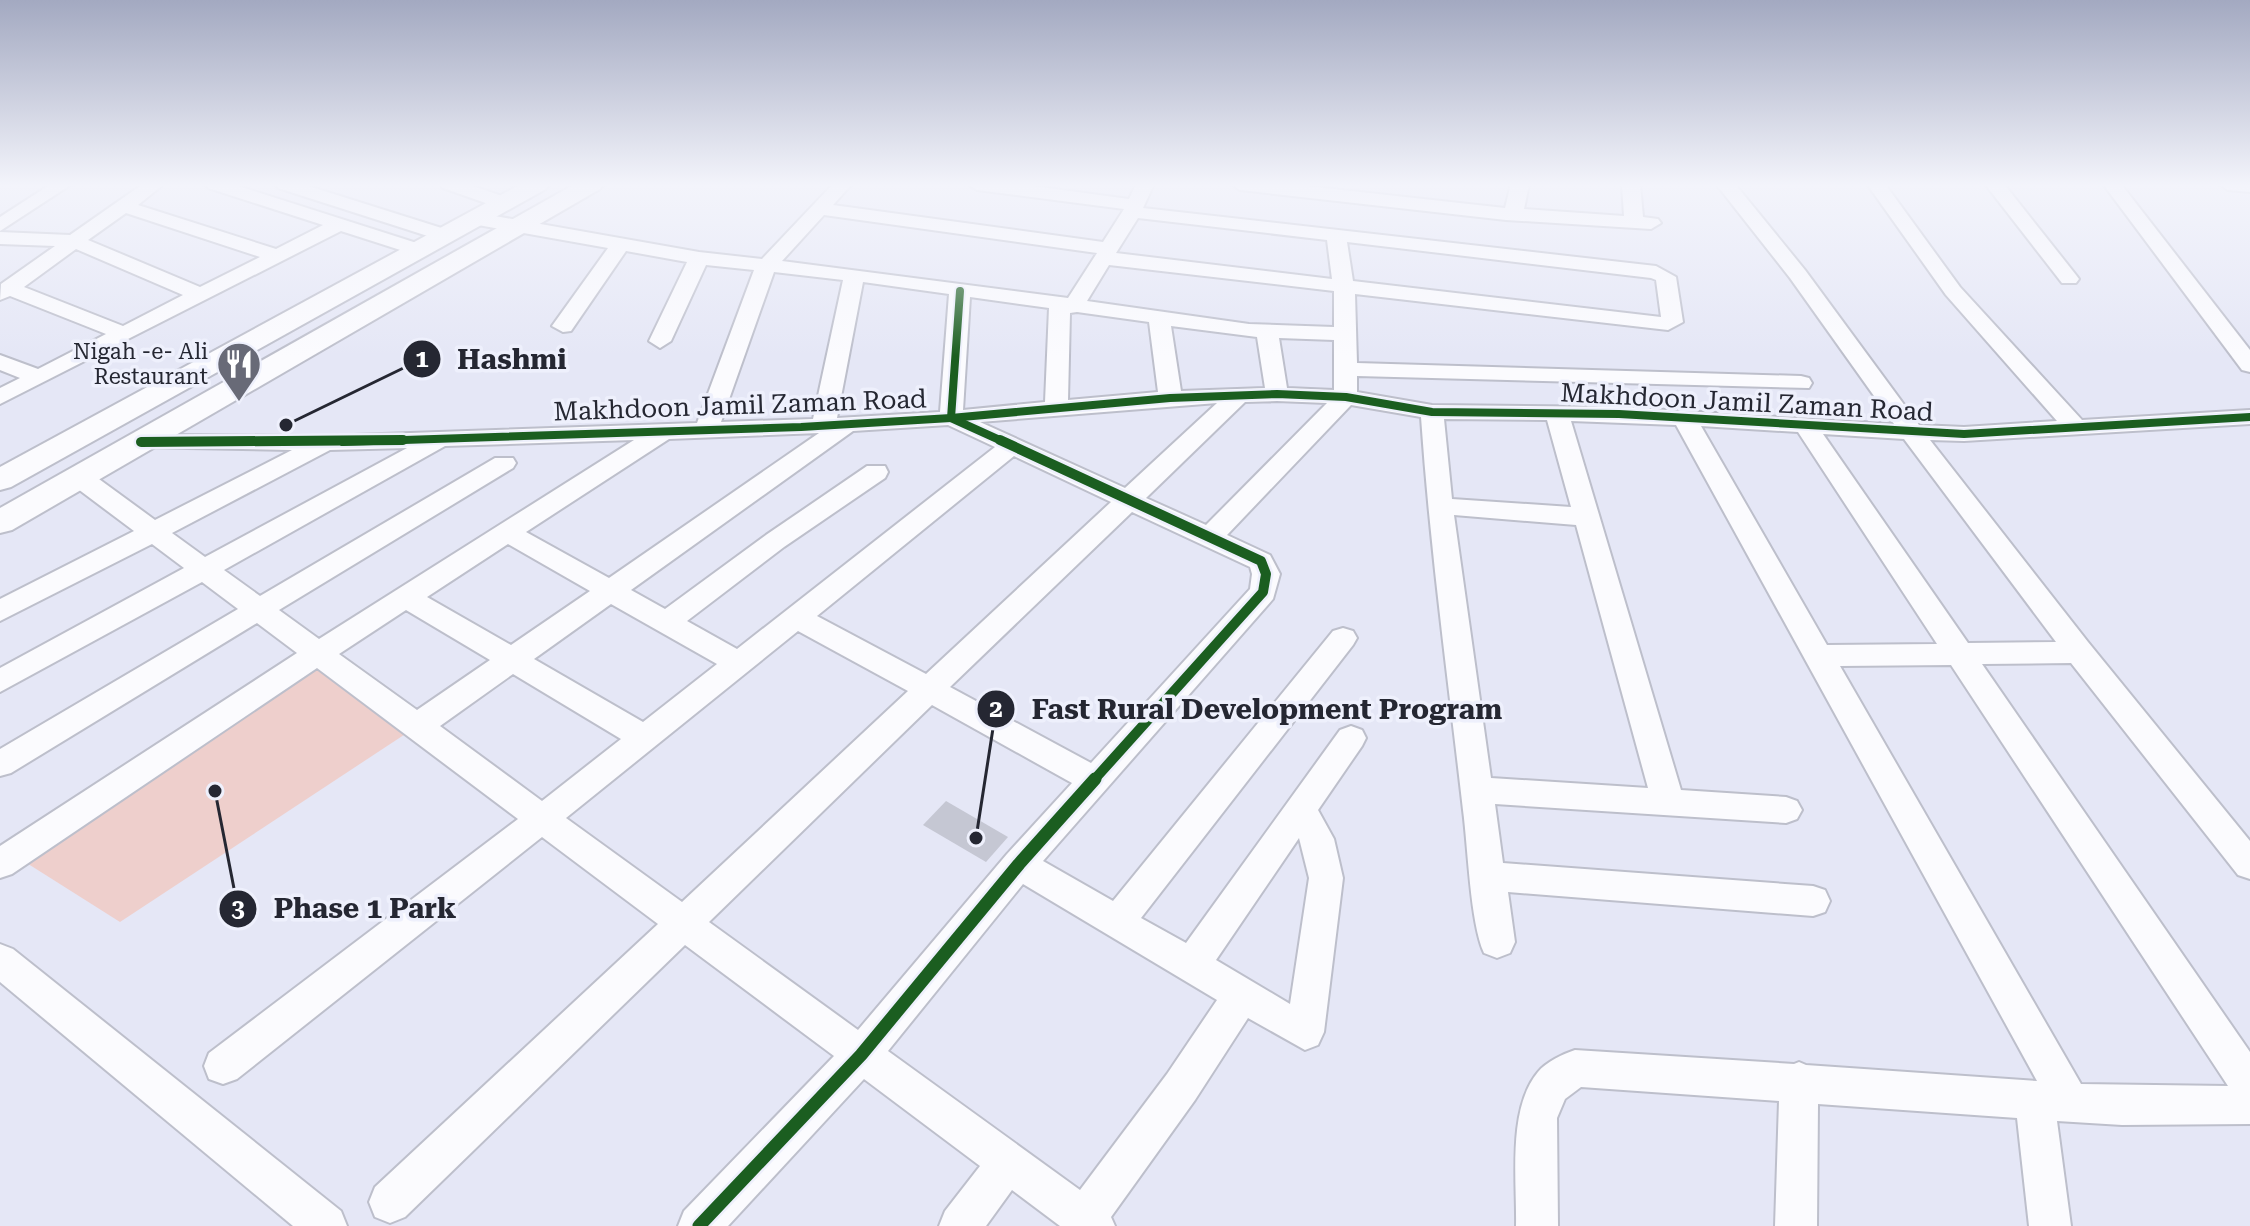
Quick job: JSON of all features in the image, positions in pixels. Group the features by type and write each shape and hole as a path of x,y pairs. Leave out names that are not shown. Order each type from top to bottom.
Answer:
{"main road":[{"path":"0,480 13,465 434,241"},
{"path":"0,520 141,442 467,241"},
{"path":"0,500 9,504 0,520"}],"street":[{"path":"4,291 73,241"},
{"path":"74,241 200,295"},
{"path":"232,241 275,255"},
{"path":"0,397 304,241"},
{"path":"394,241 419,250"},
{"path":"606,241 699,258 854,275 1066,306 1267,331 1345,334"},
{"path":"707,429 766,266 789,241"},
{"path":"1025,241 1344,287 1668,324 1672,322 1666,277 1656,272 1375,241"},
{"path":"1056,409 1066,306 1115,241"},
{"path":"1210,537 1346,397 1344,287 1337,241"},
{"path":"1775,241 1919,442 2080,652 2250,865"},
{"path":"1917,241 1953,291 2076,428"},
{"path":"2039,241 2069,279"},
{"path":"2156,241 2250,365"},
{"path":"563,326 620,245"},
{"path":"660,341 699,258"},
{"path":"416,727 612,590 835,425 854,275"},
{"path":"4,291 124,334"},
{"path":"699,1226 861,1055 1019,864 1263,592 1266,574 1261,561 951,418 960,291"},
{"path":"1159,317 1170,398"},
{"path":"1267,331 1277,394"},
{"path":"0,362 39,377"},
{"path":"1347,369 1801,383"},
{"path":"390,1202 1240,394"},
{"name":"Makhdoon Jamil Zaman Road","path":"141,442 325,443 835,425 1240,394 1346,397 1432,412 1557,414 1806,426 1919,442 2250,435"},
{"path":"1432,412 1440,506 1497,942"},
{"path":"1557,414 1668,802"},
{"name":"Makhdoon Jamil Zaman Road","path":"1919,442 1964,434 2250,417"},
{"path":"1685,419 1819,656 2052,1101 2050,1226"},
{"path":"1806,426 2250,1085"},
{"path":"0,864 317,654 665,431"},
{"path":"0,681 441,438"},
{"path":"0,611 325,443"},
{"path":"223,1066 541,820 1013,445"},
{"path":"0,764 504,463"},
{"path":"667,622 775,541 876,472"},
{"path":"79,477 1089,1222 1241,996"},
{"path":"1440,506 1586,517"},
{"path":"507,532 738,663"},
{"path":"406,597 645,738"},
{"path":"796,617 1095,780"},
{"path":"1117,922 1343,638"},
{"path":"1819,656 2080,652"},
{"path":"1191,966 1351,738"},
{"path":"1477,790 1786,810"},
{"path":"1019,864 1302,1032 1308,1030 1312,971 1326,878 1317,839 1301,810"},
{"path":"1488,876 1813,901"},
{"path":"0,960 326,1226"},
{"path":"1537,1226 1537,1117 1551,1086 1575,1068 1799,1081 2122,1106 2250,1105"},
{"path":"1796,1226 1799,1081"},
{"path":"960,1226 1007,1163"}],"shaded area":[{"path":"317,654 416,727 120,922 14,855"}],"building":[{"path":"946,801 1008,837 986,862 923,825"}],"cycle path":[{"path":"699,1226 861,1055 1019,864 1263,592 1266,574 1261,561 951,418 960,291"},
{"path":"141,442 325,443 801,427 951,418 1170,398 1277,394 1346,397 1432,412 1619,414 1964,434 2250,417"}],"place":[{"name":"Nigah -e- Ali Restaurant","path":"239,403"},
{"name":"Hashmi","path":"286,425"},
{"name":"Phase 1 Park","path":"215,791"},
{"name":"Fast Rural Development Program","path":"976,838"}]}
